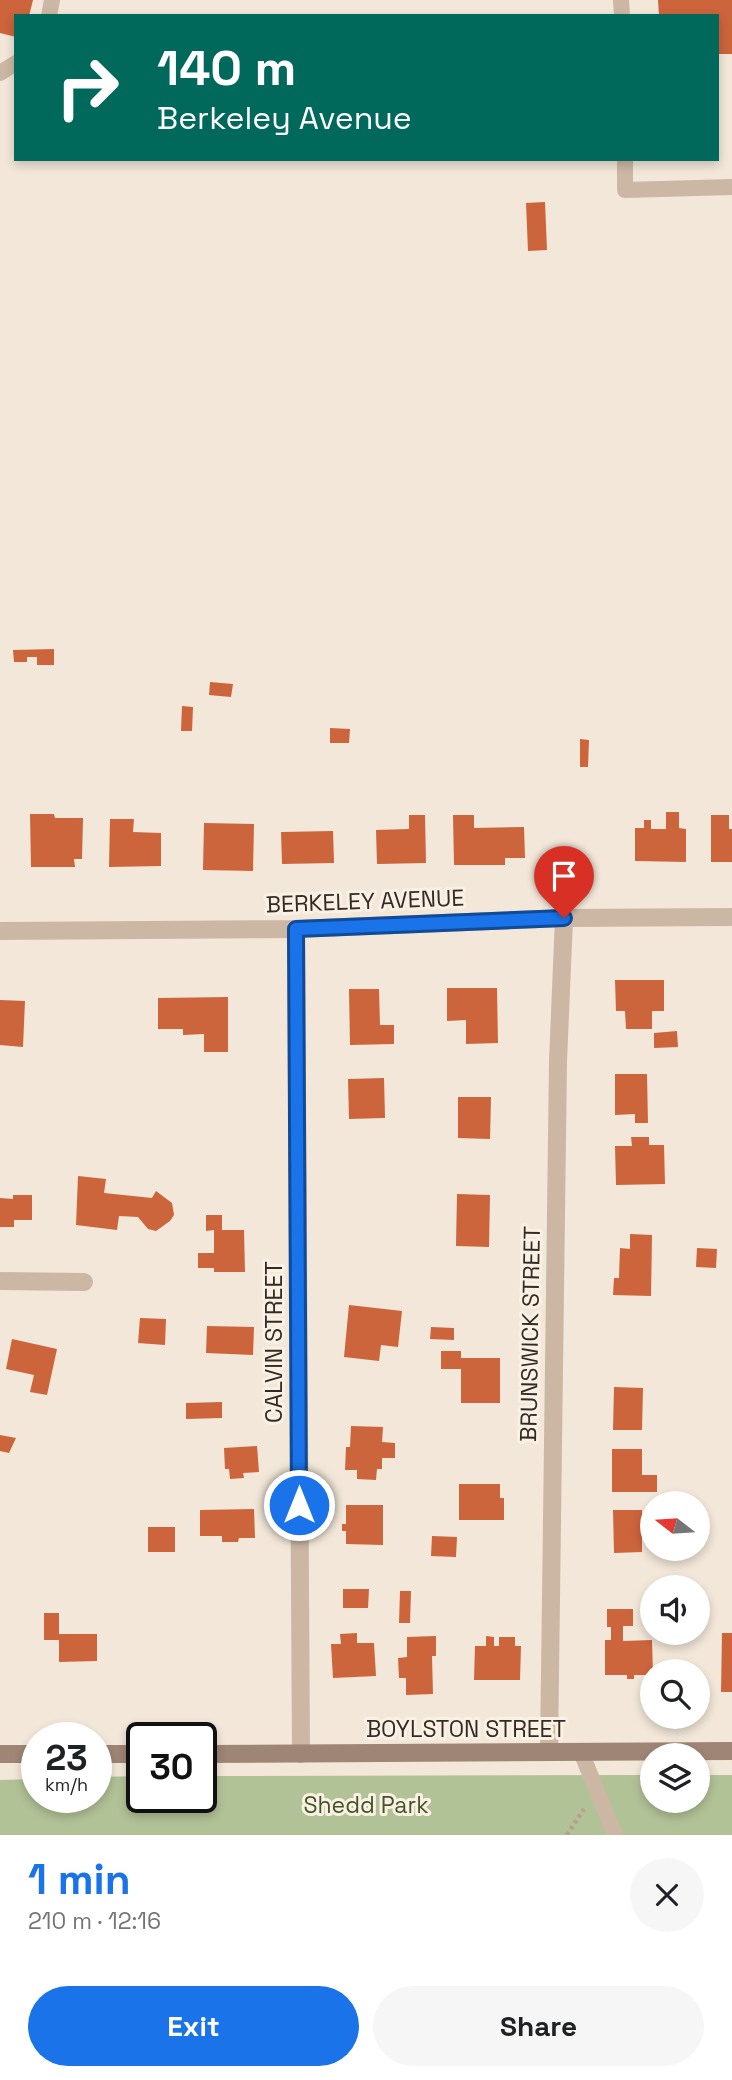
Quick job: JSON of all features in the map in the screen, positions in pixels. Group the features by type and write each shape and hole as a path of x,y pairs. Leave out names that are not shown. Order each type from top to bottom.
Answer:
{"main road":[{"name":"BOYLSTON STREET","path":"217,1754 732,1751"},
{"path":"0,1754 21,1754"}],"street":[{"name":"BERKELEY AVENUE","path":"0,931 296,929 564,918 732,918"},
{"name":"BRUNSWICK STREET","path":"549,1751 558,1061 564,918"},
{"name":"CALVIN STREET","path":"296,929 301,1754"},
{"path":"0,1280 83,1282"}],"lane":[{"path":"625,161 625,190 732,187"},
{"path":"582,1752 615,1835"}],"green space":[{"name":"Shedd Park","path":"640,1775 640,1813 710,1813 710,1775 732,1775 732,1835 0,1835 0,1780 21,1779 21,1813 112,1813 112,1777 126,1776 126,1813 217,1813 217,1776"}],"building":[{"path":"0,0 33,0 30,14 14,14 14,36 0,33"},
{"path":"658,0 732,0 732,54 719,54 719,14 659,14"},
{"path":"545,202 547,250 528,251 526,203"},
{"path":"54,649 54,665 37,665 37,657 27,657 27,662 14,662 13,650"},
{"path":"210,682 233,684 231,697 209,695"},
{"path":"182,706 193,707 192,731 181,731"},
{"path":"330,728 350,729 349,743 330,743"},
{"path":"580,739 589,740 588,767 580,767"},
{"path":"666,812 679,812 679,828 686,829 686,862 635,861 635,828 644,828 644,820 651,820 651,829 666,829"},
{"path":"30,814 54,814 55,818 83,818 82,859 74,859 75,867 31,867"},
{"path":"409,815 425,815 426,863 377,864 376,830 409,829"},
{"path":"453,815 474,815 474,828 524,827 525,858 505,858 505,865 454,865"},
{"path":"711,815 729,815 729,829 732,829 732,862 711,862"},
{"path":"110,819 134,819 133,832 161,833 161,866 109,867"},
{"path":"204,823 254,824 253,871 203,870"},
{"path":"333,831 334,863 282,864 281,832"},
{"path":"615,980 664,980 664,1011 652,1011 652,1029 626,1029 625,1011 616,1011"},
{"path":"447,988 497,988 498,1043 466,1044 466,1020 447,1021"},
{"path":"349,989 379,989 380,1025 394,1025 394,1044 350,1045"},
{"path":"228,997 228,1052 204,1052 204,1034 183,1035 183,1029 158,1029 158,998"},
{"path":"0,1000 25,1001 23,1047 0,1045"},
{"path":"677,1031 678,1047 654,1048 654,1033"},
{"path":"615,1074 647,1074 648,1123 635,1123 635,1114 615,1115"},
{"path":"384,1078 385,1118 349,1119 348,1079"},
{"path":"458,1097 491,1097 490,1139 458,1138"},
{"path":"631,1137 649,1137 649,1145 664,1145 665,1184 616,1185 615,1146 632,1146"},
{"path":"78,1176 106,1179 104,1193 152,1198 156,1191 172,1203 174,1215 156,1231 148,1229 138,1217 119,1216 117,1230 76,1225"},
{"path":"457,1194 490,1195 489,1247 456,1246"},
{"path":"13,1195 32,1195 32,1220 14,1220 14,1227 0,1227 0,1198 13,1199"},
{"path":"206,1215 222,1215 222,1230 244,1230 245,1272 214,1272 214,1268 198,1268 198,1253 214,1253 214,1230 206,1231"},
{"path":"630,1234 652,1235 651,1296 613,1295 614,1278 619,1278 620,1248 630,1249"},
{"path":"697,1248 717,1249 716,1268 696,1267"},
{"path":"349,1305 402,1311 398,1347 381,1345 379,1361 344,1357"},
{"path":"140,1318 166,1319 165,1345 138,1343"},
{"path":"207,1326 254,1327 253,1355 206,1353"},
{"path":"431,1327 454,1328 454,1340 430,1339"},
{"path":"12,1339 57,1349 47,1395 30,1392 34,1375 6,1369"},
{"path":"441,1351 461,1351 461,1358 500,1358 500,1403 461,1403 461,1369 441,1369"},
{"path":"614,1387 643,1388 642,1430 613,1430"},
{"path":"222,1402 222,1418 186,1419 186,1403"},
{"path":"351,1426 383,1427 382,1442 395,1443 395,1458 382,1458 382,1469 377,1469 376,1480 357,1479 357,1470 345,1470 346,1447 350,1447"},
{"path":"0,1435 16,1438 9,1453 0,1451"},
{"path":"257,1446 259,1472 243,1473 244,1478 230,1479 229,1469 225,1469 224,1448"},
{"path":"612,1449 642,1449 642,1475 657,1475 657,1491 612,1492"},
{"path":"459,1484 500,1484 500,1498 504,1498 504,1520 459,1520"},
{"path":"346,1505 383,1505 383,1545 346,1544 346,1531 342,1531 342,1524 346,1524"},
{"path":"254,1509 255,1538 222,1542 222,1536 200,1536 200,1510"},
{"path":"613,1510 640,1510 640,1552 614,1553"},
{"path":"148,1527 175,1527 175,1552 148,1552"},
{"path":"432,1536 457,1537 456,1557 431,1556"},
{"path":"343,1589 369,1589 368,1608 343,1608"},
{"path":"400,1591 411,1591 410,1623 399,1623"},
{"path":"607,1609 633,1609 633,1626 623,1626 623,1641 640,1640 640,1645 652,1645 653,1659 640,1659 640,1675 634,1675 634,1679 627,1679 627,1675 605,1675 605,1640 611,1640 611,1627 607,1627"},
{"path":"44,1613 59,1613 59,1634 97,1634 97,1661 59,1662 59,1640 44,1640"},
{"path":"357,1633 357,1643 374,1643 376,1676 333,1678 331,1644 341,1644 340,1634"},
{"path":"722,1633 732,1633 732,1692 721,1692"},
{"path":"436,1636 436,1656 432,1656 433,1694 406,1695 406,1678 399,1678 398,1658 407,1657 407,1637"},
{"path":"486,1636 494,1637 494,1646 499,1646 499,1637 515,1637 515,1646 521,1646 520,1680 474,1680 475,1646 486,1646"}],"route":[{"path":"299,1505 296,929 564,918"}]}
